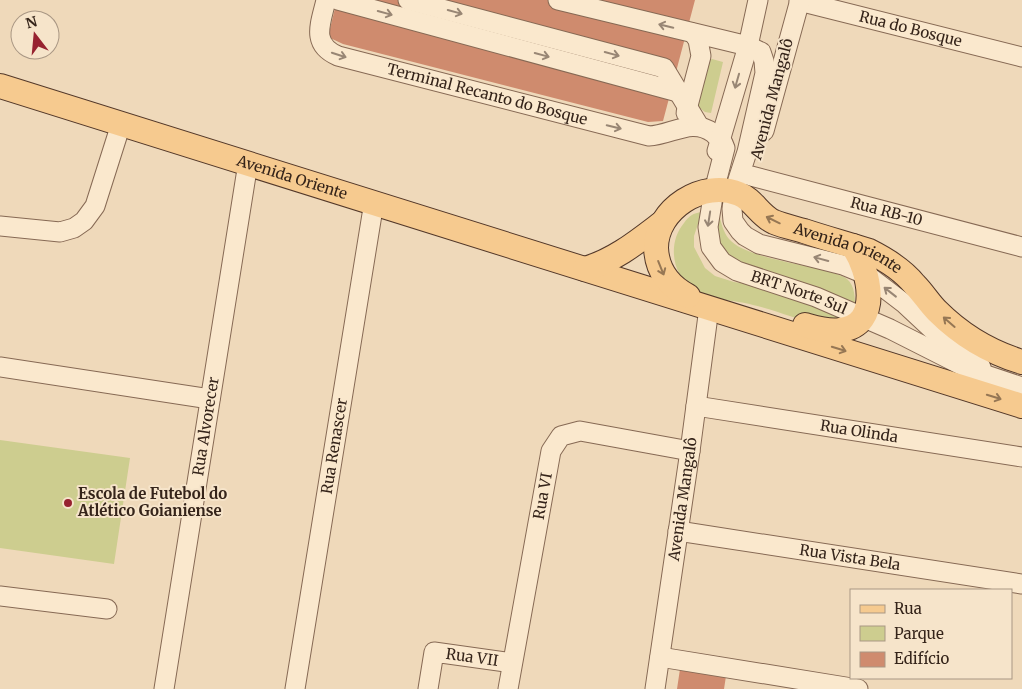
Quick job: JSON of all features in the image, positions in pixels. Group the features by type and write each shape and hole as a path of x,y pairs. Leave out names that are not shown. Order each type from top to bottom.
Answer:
{"main road":[{"name":"Avenida Oriente","path":"0,86 1022,406"},
{"name":"Avenida Oriente","path":"585,269 602,264 618,256 662,223 675,207 683,201 730,190 773,222 852,246 884,258 898,268 915,284 936,310 968,337 986,348 1022,362"},
{"name":"Avenida Oriente","path":"662,223 656,243 656,253 662,274 676,290 720,311"},
{"path":"720,311 756,311 815,328 832,330 842,330 853,326 863,318 869,298 867,275 859,255 852,246"}],"street":[{"name":"Terminal Recanto do Bosque","path":"326,0 319,32 321,44 327,51 338,56 649,136 666,134 689,125 699,126"},
{"path":"338,0 683,100"},
{"path":"408,0 664,68 699,126 721,139"},
{"path":"558,0 748,46 761,52 765,73 747,152 730,190"},
{"path":"730,190 721,139 748,46 758,0"},
{"name":"Rua do Bosque","path":"799,0 1022,57"},
{"name":"Avenida Mangalô","path":"730,190 799,0"},
{"path":"680,128 684,120 683,100 701,56 698,40 693,33"},
{"path":"0,226 60,232 74,228 84,221 95,206 121,124"},
{"name":"Rua Alvorecer","path":"164,689 248,163"},
{"name":"Rua RB-10","path":"730,190 1022,247"},
{"name":"BRT Norte Sul","path":"730,190 733,221 745,236 760,244 843,265 867,275 906,304 935,332 995,379"},
{"name":"BRT Norte Sul","path":"730,190 708,227 711,247 722,262 737,270 795,290 906,335 947,359 971,370 1022,387"},
{"name":"Rua Renascer","path":"295,689 374,202"},
{"name":"Avenida Mangalô","path":"655,689 696,406 720,311"},
{"path":"0,366 210,399"},
{"name":"Rua Olinda","path":"696,406 1022,458"},
{"name":"Rua VI","path":"508,689 551,451 561,436 580,431 690,451"},
{"name":"Rua Vista Bela","path":"678,531 1022,584"},
{"path":"0,596 107,609"},
{"name":"Rua VII","path":"428,689 434,652 512,663"},
{"path":"660,658 858,689"}],"green space":[{"path":"712,59 723,62 711,113 705,112 696,105 708,61"},
{"path":"702,212 694,236 694,247 705,268 715,276 734,282 767,287 853,318 819,324 746,303 714,298 694,290 687,284 677,268 674,259 674,249 675,240 686,221 694,214"},
{"path":"719,214 722,227 729,239 747,251 826,271 847,279 855,296 855,308 727,260 716,236"},
{"name":"Escola de Futebol do Atlético Goianiense","path":"0,440 130,458 114,564 0,548"}],"building":[{"path":"337,0 695,0 663,121 648,122 343,44 328,37"},
{"path":"680,669 726,676 724,689 677,689"}],"place":[{"name":"Escola de Futebol do Atlético Goianiense","path":"68,503"}]}
